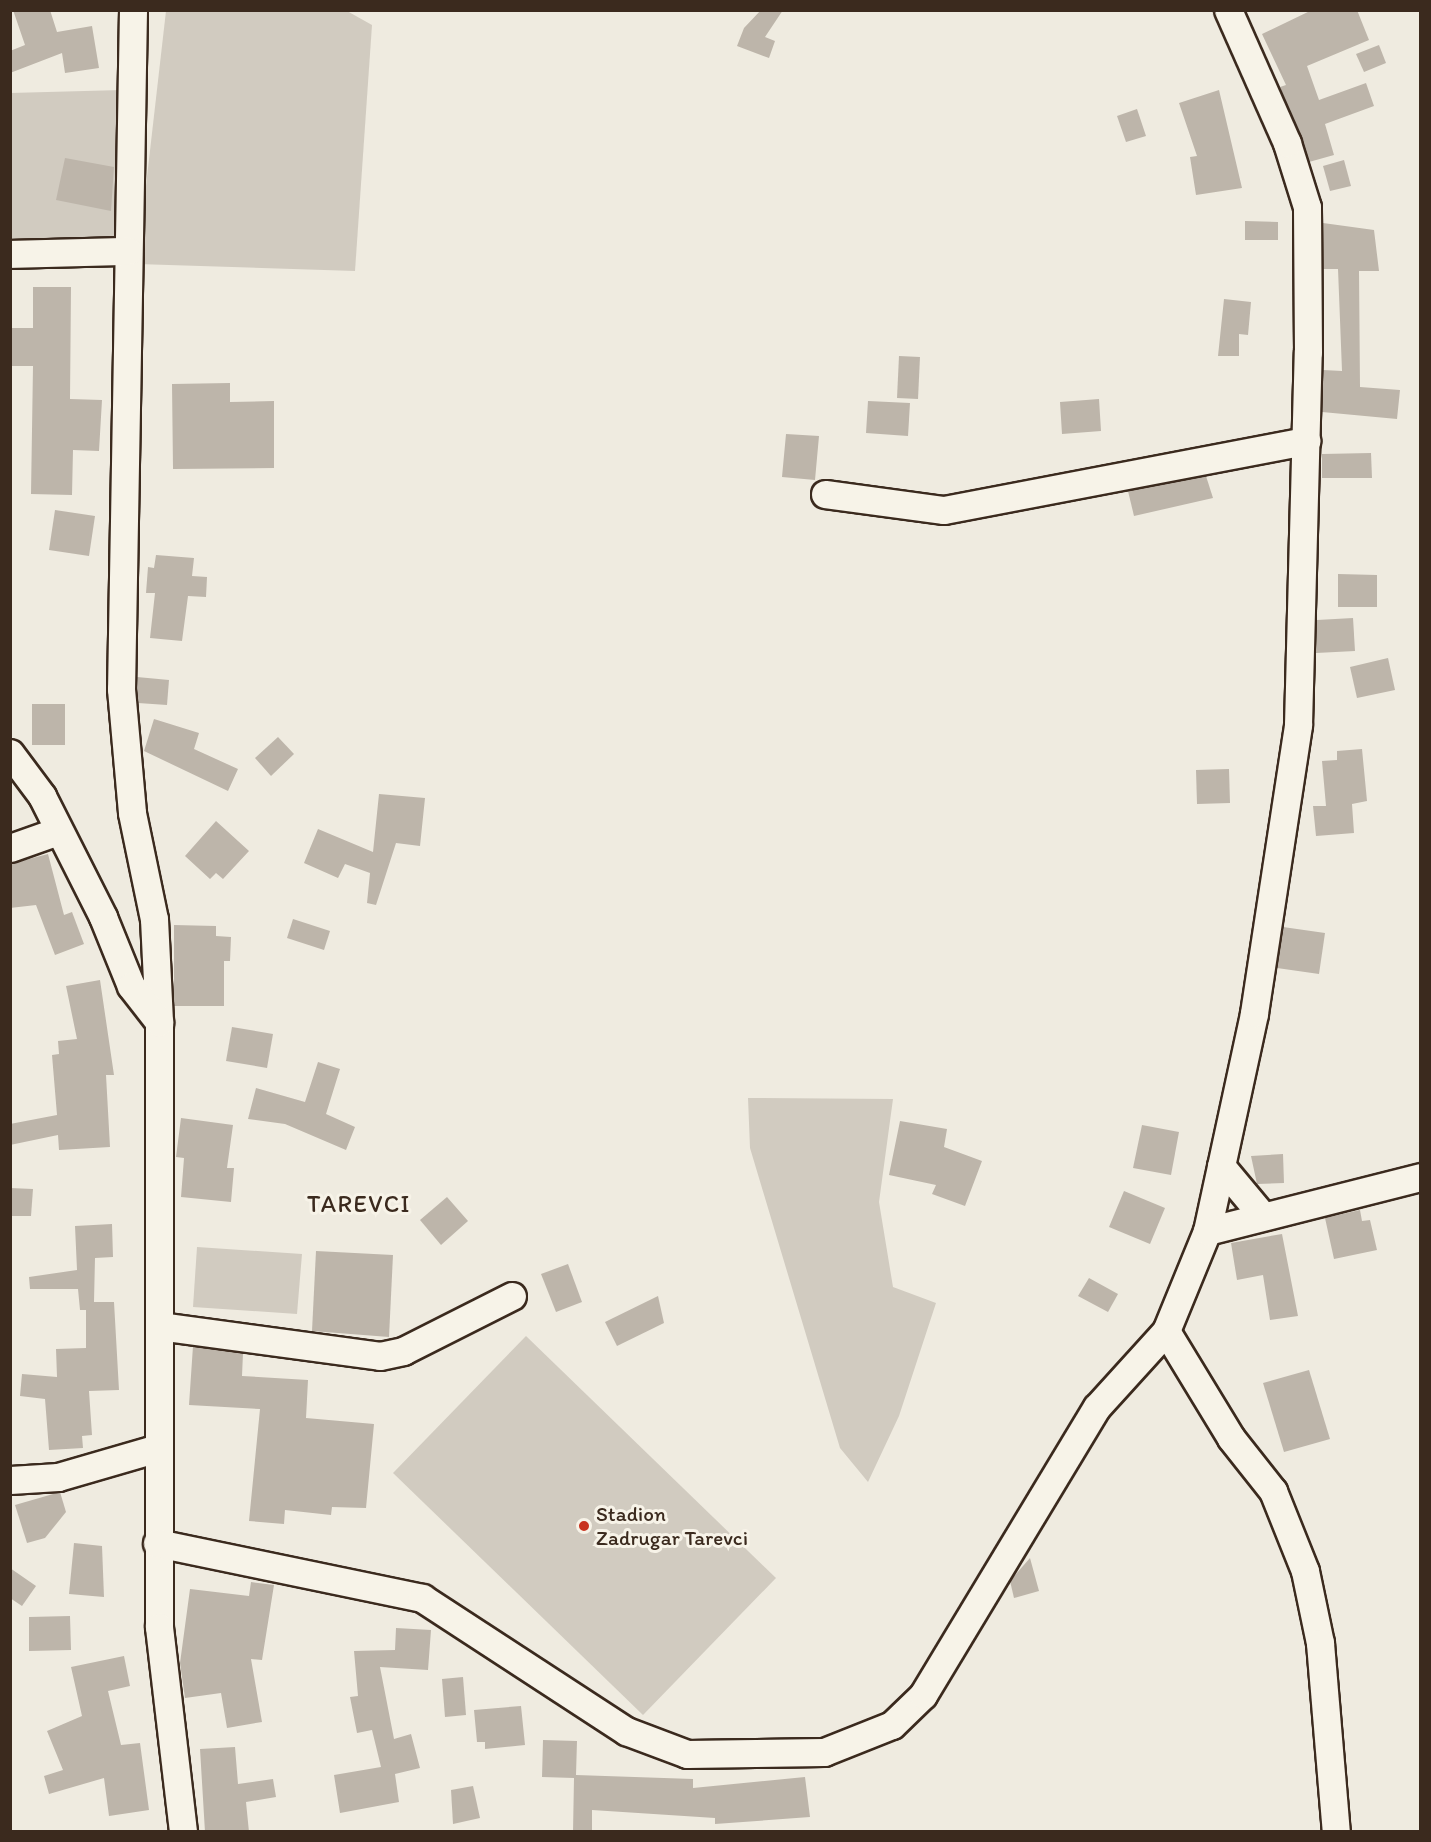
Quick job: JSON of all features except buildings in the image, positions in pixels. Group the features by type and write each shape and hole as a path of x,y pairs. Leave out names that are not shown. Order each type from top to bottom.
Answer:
{"street":[{"path":"132,10 121,689 132,813 154,919 159,1022 157,1543 159,1627 183,1832"},
{"path":"157,1543 422,1598 626,1731 687,1754 824,1752 892,1725 923,1695 1097,1407 1166,1331 1207,1231 1254,1013 1298,725 1306,441 1307,207 1287,143 1228,10"},
{"path":"10,254 128,251"},
{"path":"825,494 944,510 1306,441"},
{"path":"10,753 42,796 103,917 131,986 159,1022"},
{"path":"10,848 58,831"},
{"path":"1221,1166 1262,1215"},
{"path":"1207,1231 1262,1215 1420,1177"},
{"path":"159,1326 380,1356 403,1351 512,1296"},
{"path":"1166,1331 1231,1438 1274,1491 1305,1571 1320,1642 1336,1832"},
{"path":"10,1480 58,1477 158,1448"}],"shaded area":[{"path":"166,11 347,11 372,25 355,271 137,264"},
{"path":"122,90 119,243 11,244 10,93"},
{"path":"748,1098 893,1099 879,1202 893,1287 936,1303 899,1416 868,1482 840,1448 750,1148"},
{"path":"197,1247 302,1254 297,1314 193,1307"},
{"name":"Stadion Zadrugar Tarevci","path":"526,1336 776,1578 643,1715 393,1473"}],"place":[{"name":"Stadion Zadrugar Tarevci","path":"584,1526"}],"district":[{"name":"TAREVCI","path":"359,1204"}]}
